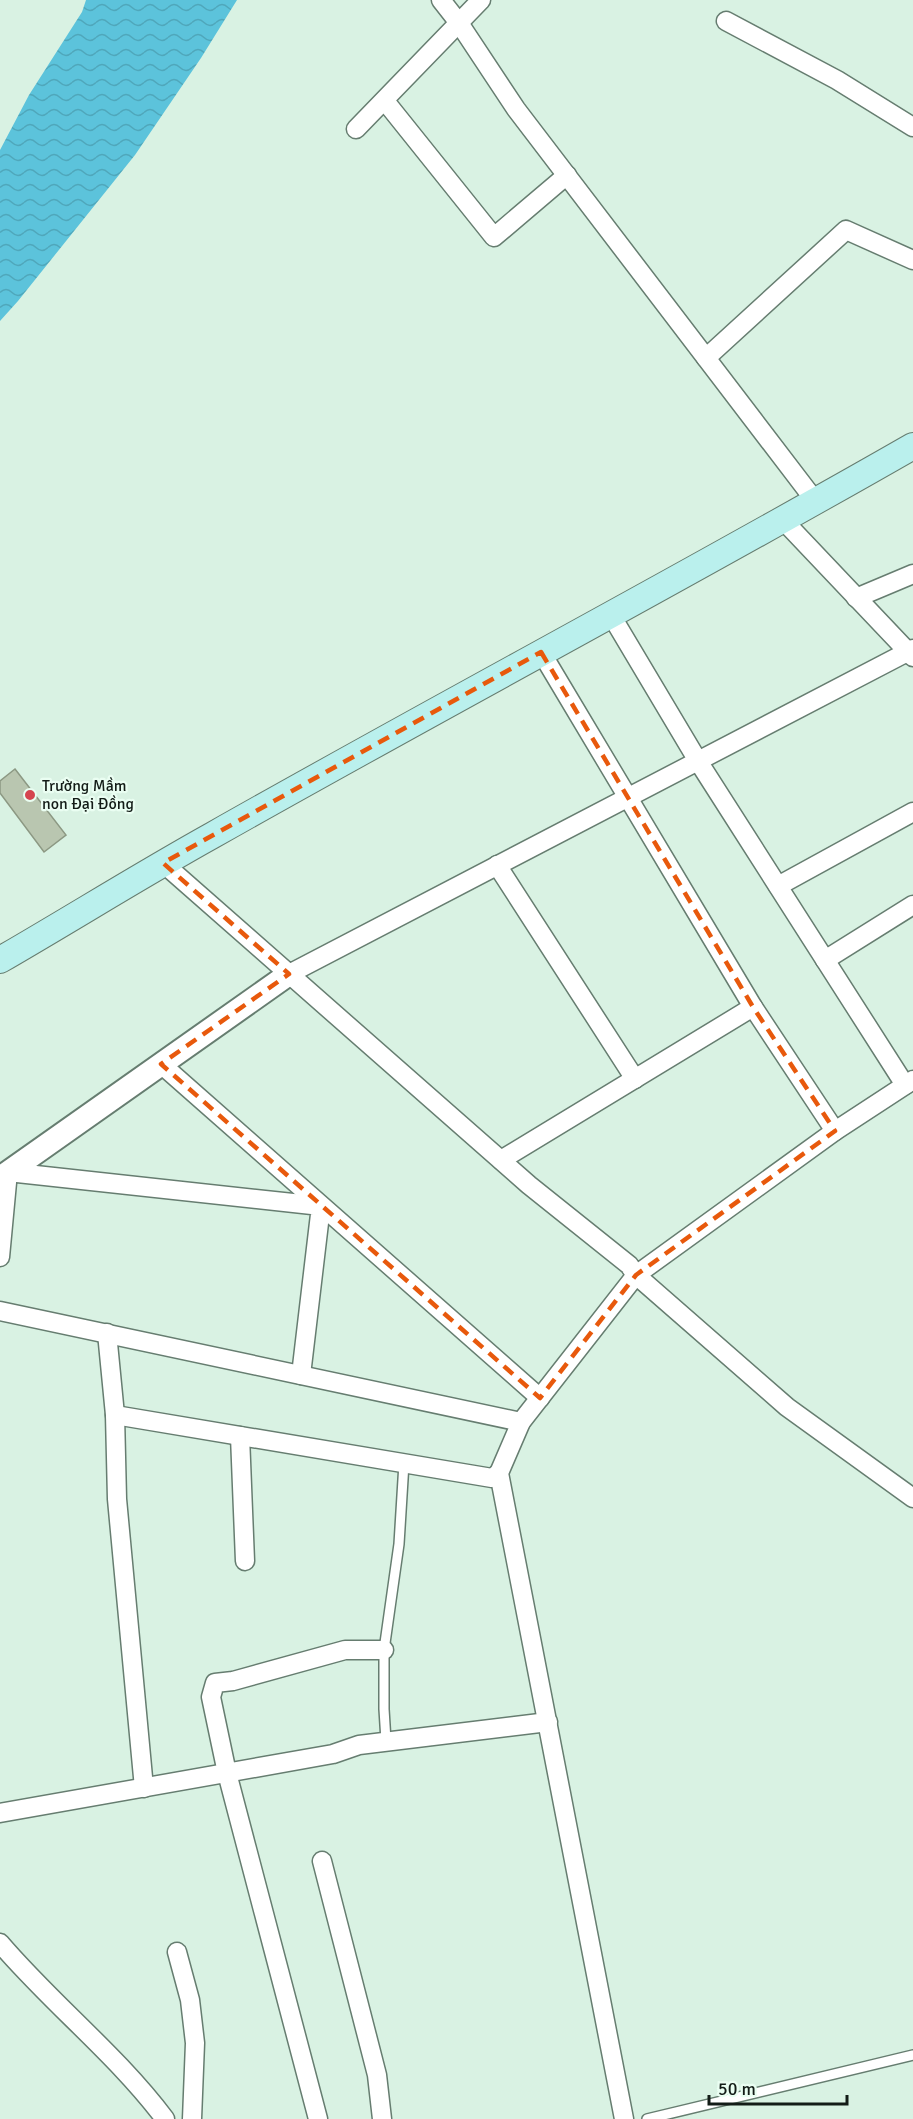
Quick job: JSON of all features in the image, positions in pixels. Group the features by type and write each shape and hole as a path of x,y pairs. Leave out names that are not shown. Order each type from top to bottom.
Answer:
{"main road":[{"path":"0,960 163,863 816,502 913,446"}],"street":[{"path":"441,0 516,109 816,502"},
{"path":"356,129 481,0"},
{"path":"726,21 837,80 913,127"},
{"path":"385,101 494,237 567,175"},
{"path":"706,358 846,230 913,260"},
{"path":"4,1175 289,974 911,652 856,598 783,520"},
{"path":"856,598 913,574"},
{"path":"115,1415 492,1478 499,1473 521,1422 636,1275 835,1131 909,1082 825,960 698,761 611,615"},
{"path":"541,652 753,1006 835,1131"},
{"path":"778,886 913,812"},
{"path":"163,863 501,1160 629,1265 636,1275 787,1407 913,1498"},
{"path":"497,865 635,1079"},
{"path":"825,960 913,905"},
{"path":"501,1160 753,1006"},
{"path":"161,1064 540,1398"},
{"path":"4,1175 321,1206"},
{"path":"0,1257 4,1175"},
{"path":"301,1375 321,1206"},
{"path":"0,1311 521,1422"},
{"path":"107,1333 115,1415 117,1499 144,1788"},
{"path":"240,1436 245,1561"},
{"path":"499,1473 548,1722 621,2118"},
{"path":"318,2119 227,1773 211,1697 215,1683 234,1681 345,1650 384,1650"},
{"path":"0,1813 333,1754 359,1745 548,1722"},
{"path":"322,1861 377,2075 382,2119"},
{"path":"0,1943 27,1974 141,2088 165,2119"},
{"path":"177,1952 190,2000 195,2043 192,2119"}],"lane":[{"path":"386,1741 384,1650 399,1544 404,1463"},
{"path":"647,2119 913,2055"}],"highlighted area":[{"path":"541,652 753,1007 835,1131 636,1275 540,1398 161,1064 289,974 163,863"}],"water":[{"path":"86,0 237,0 201,58 135,155 0,321 0,150 29,95 82,12"}],"building":[{"path":"15,769 66,835 44,852 0,793 0,781"}],"place":[{"name":"Trường Mầm non Đại Đồng","path":"30,795"}]}
